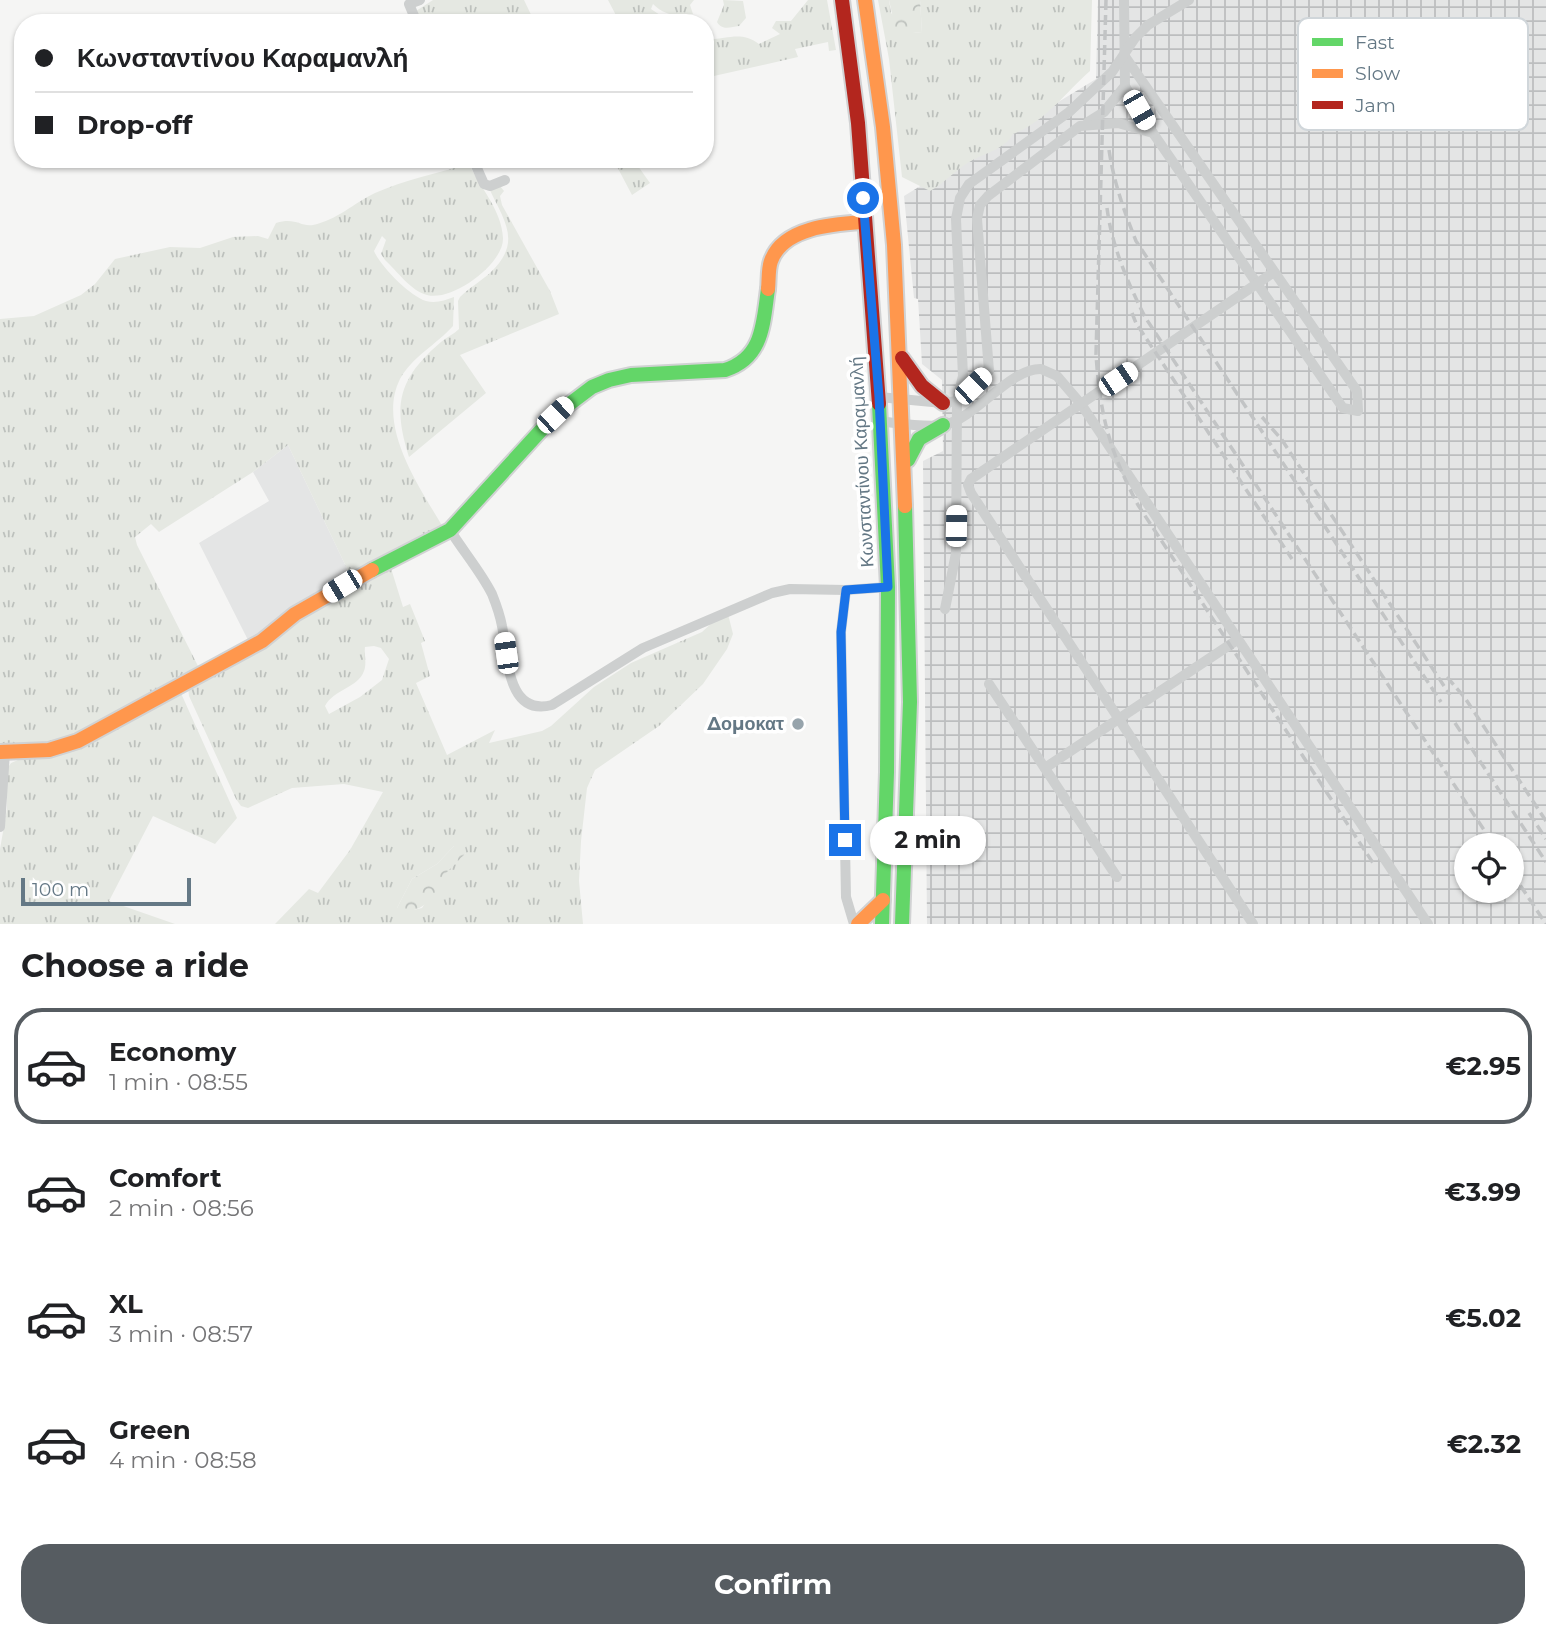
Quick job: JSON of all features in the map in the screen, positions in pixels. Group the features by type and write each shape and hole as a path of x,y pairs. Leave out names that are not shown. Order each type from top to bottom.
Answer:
{"main road":[{"name":"Κωνσταντίνου Καραμανλή","path":"842,0 858,123 879,397 888,587 888,718 882,924"},
{"path":"866,0 889,186 901,354 910,702 902,924"},
{"path":"3,752 46,753 64,748 262,641 296,614 342,586 450,530 555,415 593,386 607,380 641,373 715,371 742,365 758,342 771,261 777,251 806,232 832,225 864,222"},
{"path":"901,354 917,380 950,402"},
{"path":"905,468 912,448 919,439 943,425"},
{"path":"856,924 883,900"}],"street":[{"path":"413,14 409,4 421,0"},
{"path":"1124,0 1124,55 1125,86 1153,133 1343,408 1358,411 1357,391 1124,55"},
{"path":"950,402 963,376 956,219 960,198 973,181 1069,112 1112,72 1135,38 1148,26 1189,0"},
{"path":"879,397 950,402 989,371 977,219 980,205 1080,125 1104,112 1125,86"},
{"path":"1080,125 1118,122 1153,133"},
{"path":"477,168 484,184 491,186 505,180"},
{"path":"1253,924 968,485 971,479 1274,272"},
{"path":"879,421 943,425 958,419 1023,373 1035,368 1057,376 1081,404 1428,924"},
{"path":"945,609 956,553 958,419 950,402"},
{"path":"450,530 491,593 502,624 514,687 522,699 535,707 552,705 643,648 765,595 790,589 846,590 888,587"},
{"path":"846,590 841,632 846,897 856,924"},
{"path":"1045,768 1237,640"},
{"path":"989,684 1117,877"},
{"path":"0,827 3,752"}],"shaded area":[{"path":"1098,0 1546,0 1546,924 927,924 923,461 943,451 942,380 922,364 918,299 914,298 904,196 1096,79"},
{"path":"288,445 351,577 278,618 278,623 249,642 199,543 269,501 253,472"}],"green space":[{"path":"433,0 524,0 531,14 417,14 416,11"},
{"path":"608,0 694,0 690,5 693,14 670,14 653,4 651,9 658,14 615,14"},
{"path":"723,0 743,1 746,18 739,26 724,27 717,22 724,5"},
{"path":"808,0 827,0 836,50 829,51 828,42 795,49 798,57 714,76 714,39 746,37 759,44 780,34 772,28 776,21 791,21"},
{"path":"878,0 889,0 891,13 913,32 922,33 920,0 1092,0 1090,71 1035,122 1013,134 1000,147 966,164 930,191 902,177 889,59"},
{"path":"889,0 920,0 922,33 913,32 906,48 898,40"},
{"path":"454,168 471,168 495,209 502,228 501,248 486,269 462,287 437,296 421,293 385,260 381,254 386,240 382,236 374,251 397,280 419,298 433,302 454,297 453,326 405,371 394,398 397,437 404,457 444,529 351,577 288,445 253,472 159,532 151,524 135,537 200,670 58,745 0,748 0,319 34,316 81,295 95,284 115,259 170,247 200,248 233,237 258,236 268,239 276,223 322,223 367,197 409,180"},
{"path":"618,168 639,168 650,183 632,195"},
{"path":"500,186 504,191 500,196 502,205 550,291 559,314 460,355 486,393 409,457 401,422 403,393 408,380 427,355 459,329 460,297 490,273 506,251 508,231 489,188"},
{"path":"390,565 403,607 410,604 425,641 421,643 430,676 416,683 447,755 495,730 489,743 542,731 594,687 631,663 702,632 715,620 728,614 733,634 727,649 703,684 659,726 595,770 587,788 581,841 579,881 583,924 275,924 309,889 318,893 350,850 383,792 344,784 292,788 248,808 241,806 189,696 188,687 274,640 309,610","holes":["365,647 381,648 389,659 382,680 360,697 329,714 325,706 329,700 361,677 365,665","454,846 466,853 444,874 422,908 397,908 412,879 437,864"]},
{"path":"180,691 237,818 215,844 153,816 109,901 175,924 0,924 0,849 7,809 7,769 11,763"},
{"path":"465,845 466,853 445,874 438,891 424,905 414,910 411,917 404,918 397,908 412,879 437,864 454,846"}],"railway":[{"path":"1106,0 1096,354 1103,414 1113,449 1138,505 1375,866"},
{"path":"1109,150 1120,197 1136,241 1441,702"},
{"path":"1107,208 1122,264 1145,317 1486,833"},
{"path":"1132,313 1292,559"},
{"path":"1262,417 1282,440 1450,695"},
{"path":"1447,677 1465,698 1546,821"},
{"path":"1455,723 1546,862"},
{"path":"1529,813 1546,839"},
{"path":"1524,891 1546,924"}],"traffic: fast":[{"path":"372,570 450,530 555,415 592,387 631,375 725,370 738,365 747,357 759,338 768,289"},
{"path":"879,404 888,587 887,772 882,924"},
{"path":"908,460 919,439 943,425"},
{"path":"902,924 910,702 905,506"}],"traffic: slow":[{"path":"865,0 883,127 894,245 905,506"},
{"path":"768,289 771,261 786,241 798,234 825,226 864,222"},
{"path":"0,752 49,750 78,741 262,641 295,614 372,570"},
{"path":"858,924 883,900"}],"traffic: jam":[{"path":"842,0 858,123 879,404"},
{"path":"902,358 922,386 943,403"}],"place":[{"name":"Δομοκατ","path":"798,724"}],"route":[{"path":"845,840 841,632 846,590 888,587 879,397 863,198"}]}
